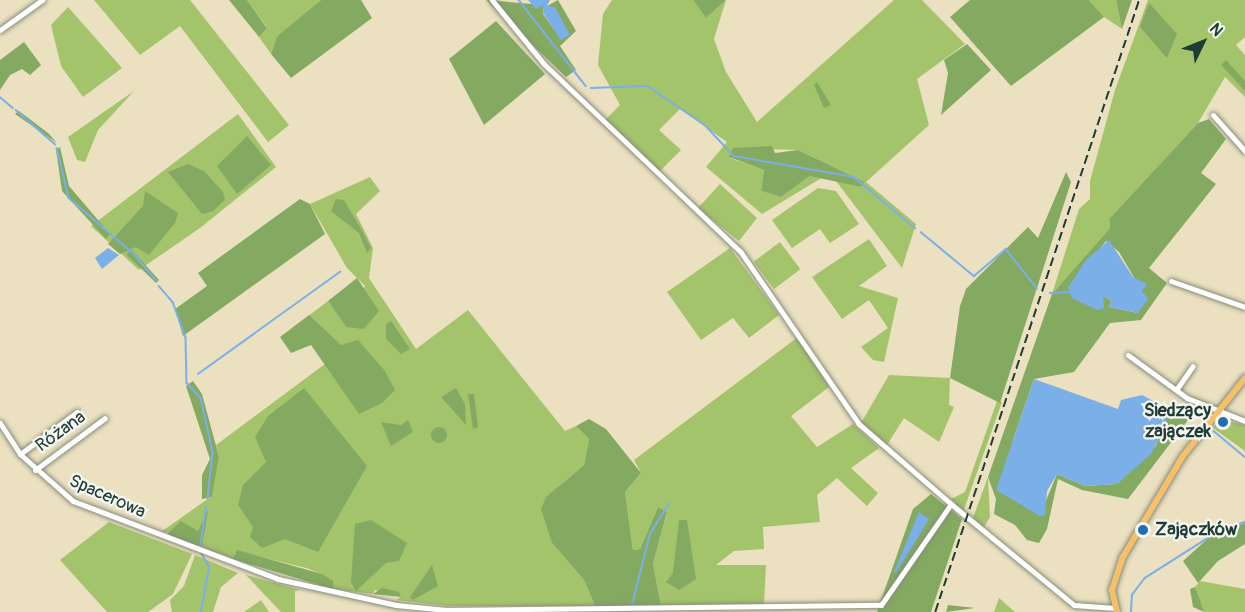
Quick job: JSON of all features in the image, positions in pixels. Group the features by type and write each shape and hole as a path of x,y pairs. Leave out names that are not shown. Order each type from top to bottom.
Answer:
{"main road":[{"path":"1116,610 1113,583 1123,557 1183,456 1245,378"}],"street":[{"path":"0,30 42,0"},
{"path":"492,0 552,71 740,251 859,424 951,504 1074,604 1116,610"},
{"path":"1213,115 1245,151"},
{"path":"1171,281 1245,308"},
{"path":"1128,355 1176,390 1245,421"},
{"path":"1176,390 1193,366"},
{"path":"20,454 77,412"},
{"name":"Różana","path":"35,470 105,418"},
{"name":"Spacerowa","path":"0,423 20,454 35,470 73,501 206,554 278,579 396,605 447,610 639,610 881,605 951,504"}],"green space":[{"path":"94,0 190,0 289,125 268,142 180,26 140,55"},
{"path":"229,0 247,0 267,28 259,37"},
{"path":"247,0 321,0 277,36 271,54 259,37 267,27"},
{"path":"321,0 361,0 372,18 291,78 271,54 277,36"},
{"path":"486,0 544,5 543,14 561,39 547,6 558,0 576,31 560,46 576,70 566,77"},
{"path":"612,0 693,0 706,18 726,0 714,39 726,72 757,122 894,0 922,0 965,44 917,79 929,125 866,182 916,224 902,268 836,181 861,187 865,182 798,150 733,148 730,158 764,170 761,191 781,197 810,176 823,177 762,214 706,167 727,142 680,109 659,130 681,150 658,173 604,121 620,105 598,65 603,14"},
{"path":"693,0 726,0 706,18"},
{"path":"970,0 1089,0 1104,17 1011,86 950,17"},
{"path":"1089,0 1116,0 1122,29 1104,17"},
{"path":"1116,0 1132,0 1122,29"},
{"path":"1148,0 1245,0 1245,37 1236,45 1245,55 1245,97 1225,77 1198,123 1109,219 1110,228 1052,294 1079,209 1090,199 1090,181 1115,90"},
{"path":"1149,3 1177,34 1167,58 1140,27"},
{"path":"68,7 122,68 83,97 61,66 51,25"},
{"path":"496,21 545,74 484,125 449,59"},
{"path":"24,42 41,65 30,75 22,69 10,75 0,90 0,60"},
{"path":"967,44 991,70 941,115 948,73 944,60"},
{"path":"1226,60 1245,81 1245,91 1221,65"},
{"path":"817,82 831,105 824,108 814,85"},
{"path":"134,91 98,130 85,162 77,160 68,137"},
{"path":"19,111 48,133 57,143 15,114"},
{"path":"238,114 276,167 200,228 139,270 91,226"},
{"path":"1209,119 1226,139 1201,173 1216,184 1149,268 1167,283 1141,320 1110,323 1074,372 1034,379 1013,440 1008,496 1040,515 1057,474 1085,486 1117,484 1156,446 1167,410 1188,420 1128,499 1082,490 1058,479 1047,529 1039,543 1027,540 1015,525 994,514 996,499 988,477 1052,294 1110,228 1109,219 1198,123","holes":["1106,241 1119,252 1142,291 1138,313 1109,307 1111,300 1103,296 1100,303 1088,304 1068,288"]},
{"path":"247,136 271,165 237,194 217,166"},
{"path":"772,146 775,153 798,150 865,182 861,187 810,176 781,197 761,191 764,170 729,157 733,148"},
{"path":"60,147 69,186 110,234 106,239 62,191 56,150"},
{"path":"188,164 204,171 223,192 225,200 213,211 202,214 168,172"},
{"path":"1066,172 1071,182 1000,403 950,378 960,306 966,289 1028,227 1038,238"},
{"path":"370,177 380,191 356,214 373,248 369,278 416,349 468,310 565,431 576,426 589,439 584,465 559,486 552,543 584,580 595,606 449,606 396,600 401,597 375,590 373,594 333,589 322,574 306,568 237,551 233,559 202,548 209,507 198,531 161,532 212,496 219,457 216,445 325,364 341,387 341,345 307,317 328,301 346,327 365,286 347,268 310,204"},
{"path":"720,184 757,218 739,241 698,208"},
{"path":"818,188 836,191 859,224 830,243 820,229 792,248 772,220"},
{"path":"145,191 178,213 175,223 149,255 136,247 120,254 108,244 143,206"},
{"path":"300,199 310,204 325,234 183,336 175,309 207,286 198,273"},
{"path":"336,199 344,200 360,227 371,248 367,253 359,233 331,211"},
{"path":"869,239 887,266 859,286 898,298 884,362 873,360 861,347 888,328 869,300 842,319 812,277"},
{"path":"780,242 800,269 774,289 754,262"},
{"path":"730,248 779,315 749,338 733,318 701,340 667,292"},
{"path":"132,250 159,280 156,283 126,254"},
{"path":"357,278 379,311 364,329 346,327 328,301"},
{"path":"309,315 341,345 358,340 385,371 395,390 382,403 359,414 311,345 291,353 280,337"},
{"path":"391,321 410,349 401,354 386,339 386,324"},
{"path":"798,337 829,387 791,416 817,447 853,424 879,448 851,468 878,493 867,506 837,478 817,495 820,522 763,527 764,549 734,551 716,565 766,565 764,604 661,605 653,564 667,513 658,507 640,549 633,550 625,492 641,473 634,460"},
{"path":"889,375 950,378 949,405 954,407 939,442 904,418 887,445 861,423"},
{"path":"193,381 202,394 219,457 212,497 202,499 202,475 210,459 186,386"},
{"path":"304,388 367,466 318,552 285,539 262,548 250,537 253,527 238,505 243,485 266,462 255,437 268,416"},
{"path":"456,388 465,404 466,425 441,397"},
{"path":"468,394 474,394 478,427 473,429"},
{"path":"997,401 1002,402 963,512 951,499 965,492"},
{"path":"589,419 606,429 641,473 625,492 633,550 640,549 658,507 667,512 653,564 661,605 595,606 584,580 552,543 541,509 546,497 584,465 589,439 576,426"},
{"path":"1220,419 1245,425 1245,451 1213,428"},
{"path":"408,420 413,432 391,446 381,422 401,425"},
{"path":"439,427 445,429 447,435 445,441 439,443 433,441 431,435 433,429"},
{"path":"988,477 990,517 984,527 973,518"},
{"path":"931,494 962,519 931,612 877,612 913,509"},
{"path":"209,507 202,548 167,534 181,521 198,531"},
{"path":"371,520 407,543 399,561 386,563 356,591 351,582 355,524"},
{"path":"679,520 687,520 696,579 679,590 666,582 673,573"},
{"path":"1245,521 1245,544 1218,561 1198,583 1183,561 1215,532"},
{"path":"109,522 192,554 173,594 148,612 107,612 60,560"},
{"path":"237,550 322,574 333,581 333,589 233,559"},
{"path":"195,555 238,573 221,587 213,612 172,612 170,600 184,586"},
{"path":"432,565 438,586 413,600 410,597"},
{"path":"246,575 300,590 295,591 295,612 281,612"},
{"path":"1200,581 1245,589 1245,612 1204,612 1195,587"},
{"path":"1195,587 1204,612 1193,607 1190,589"},
{"path":"382,588 399,592 401,597 373,594"},
{"path":"999,598 1015,612 994,612"},
{"path":"261,600 269,612 244,612"},
{"path":"948,605 975,608 946,612"}],"water":[{"path":"528,0 550,0 547,6 555,7 570,35 561,40 543,13 544,5 536,9"},
{"path":"1109,240 1133,277 1147,284 1142,291 1148,299 1138,313 1109,307 1111,300 1103,296 1104,308 1097,310 1072,298 1068,288 1086,260"},
{"path":"108,248 119,255 102,269 95,258"},
{"path":"1034,379 1118,409 1121,400 1142,395 1168,409 1165,428 1151,454 1117,484 1085,486 1057,474 1047,491 1045,515 1040,516 996,490"},
{"path":"919,512 929,519 896,573 894,572"}],"waterway":[{"path":"519,0 586,86"},
{"path":"591,88 648,86 705,125 734,156 854,177 915,228"},
{"path":"0,97 13,108"},
{"path":"16,110 55,144"},
{"path":"57,148 69,198 135,255 156,280"},
{"path":"921,232 974,276 1006,249 1037,288"},
{"path":"198,374 340,272"},
{"path":"159,286 173,302 186,337 187,383 201,398 213,452 208,499"},
{"path":"1050,293 1070,292"},
{"path":"1168,409 1214,414"},
{"path":"1222,416 1227,419"},
{"path":"1214,431 1245,457"},
{"path":"632,605 650,534 669,503"},
{"path":"200,548 206,507"},
{"path":"1131,612 1132,595 1145,578 1227,526 1245,523"},
{"path":"201,553 209,567 201,612"}],"railway":[{"path":"935,612 1139,0"}],"place":[{"name":"Siedzący zajączek","path":"1223,422"},
{"name":"Zajączków","path":"1143,530"}]}
